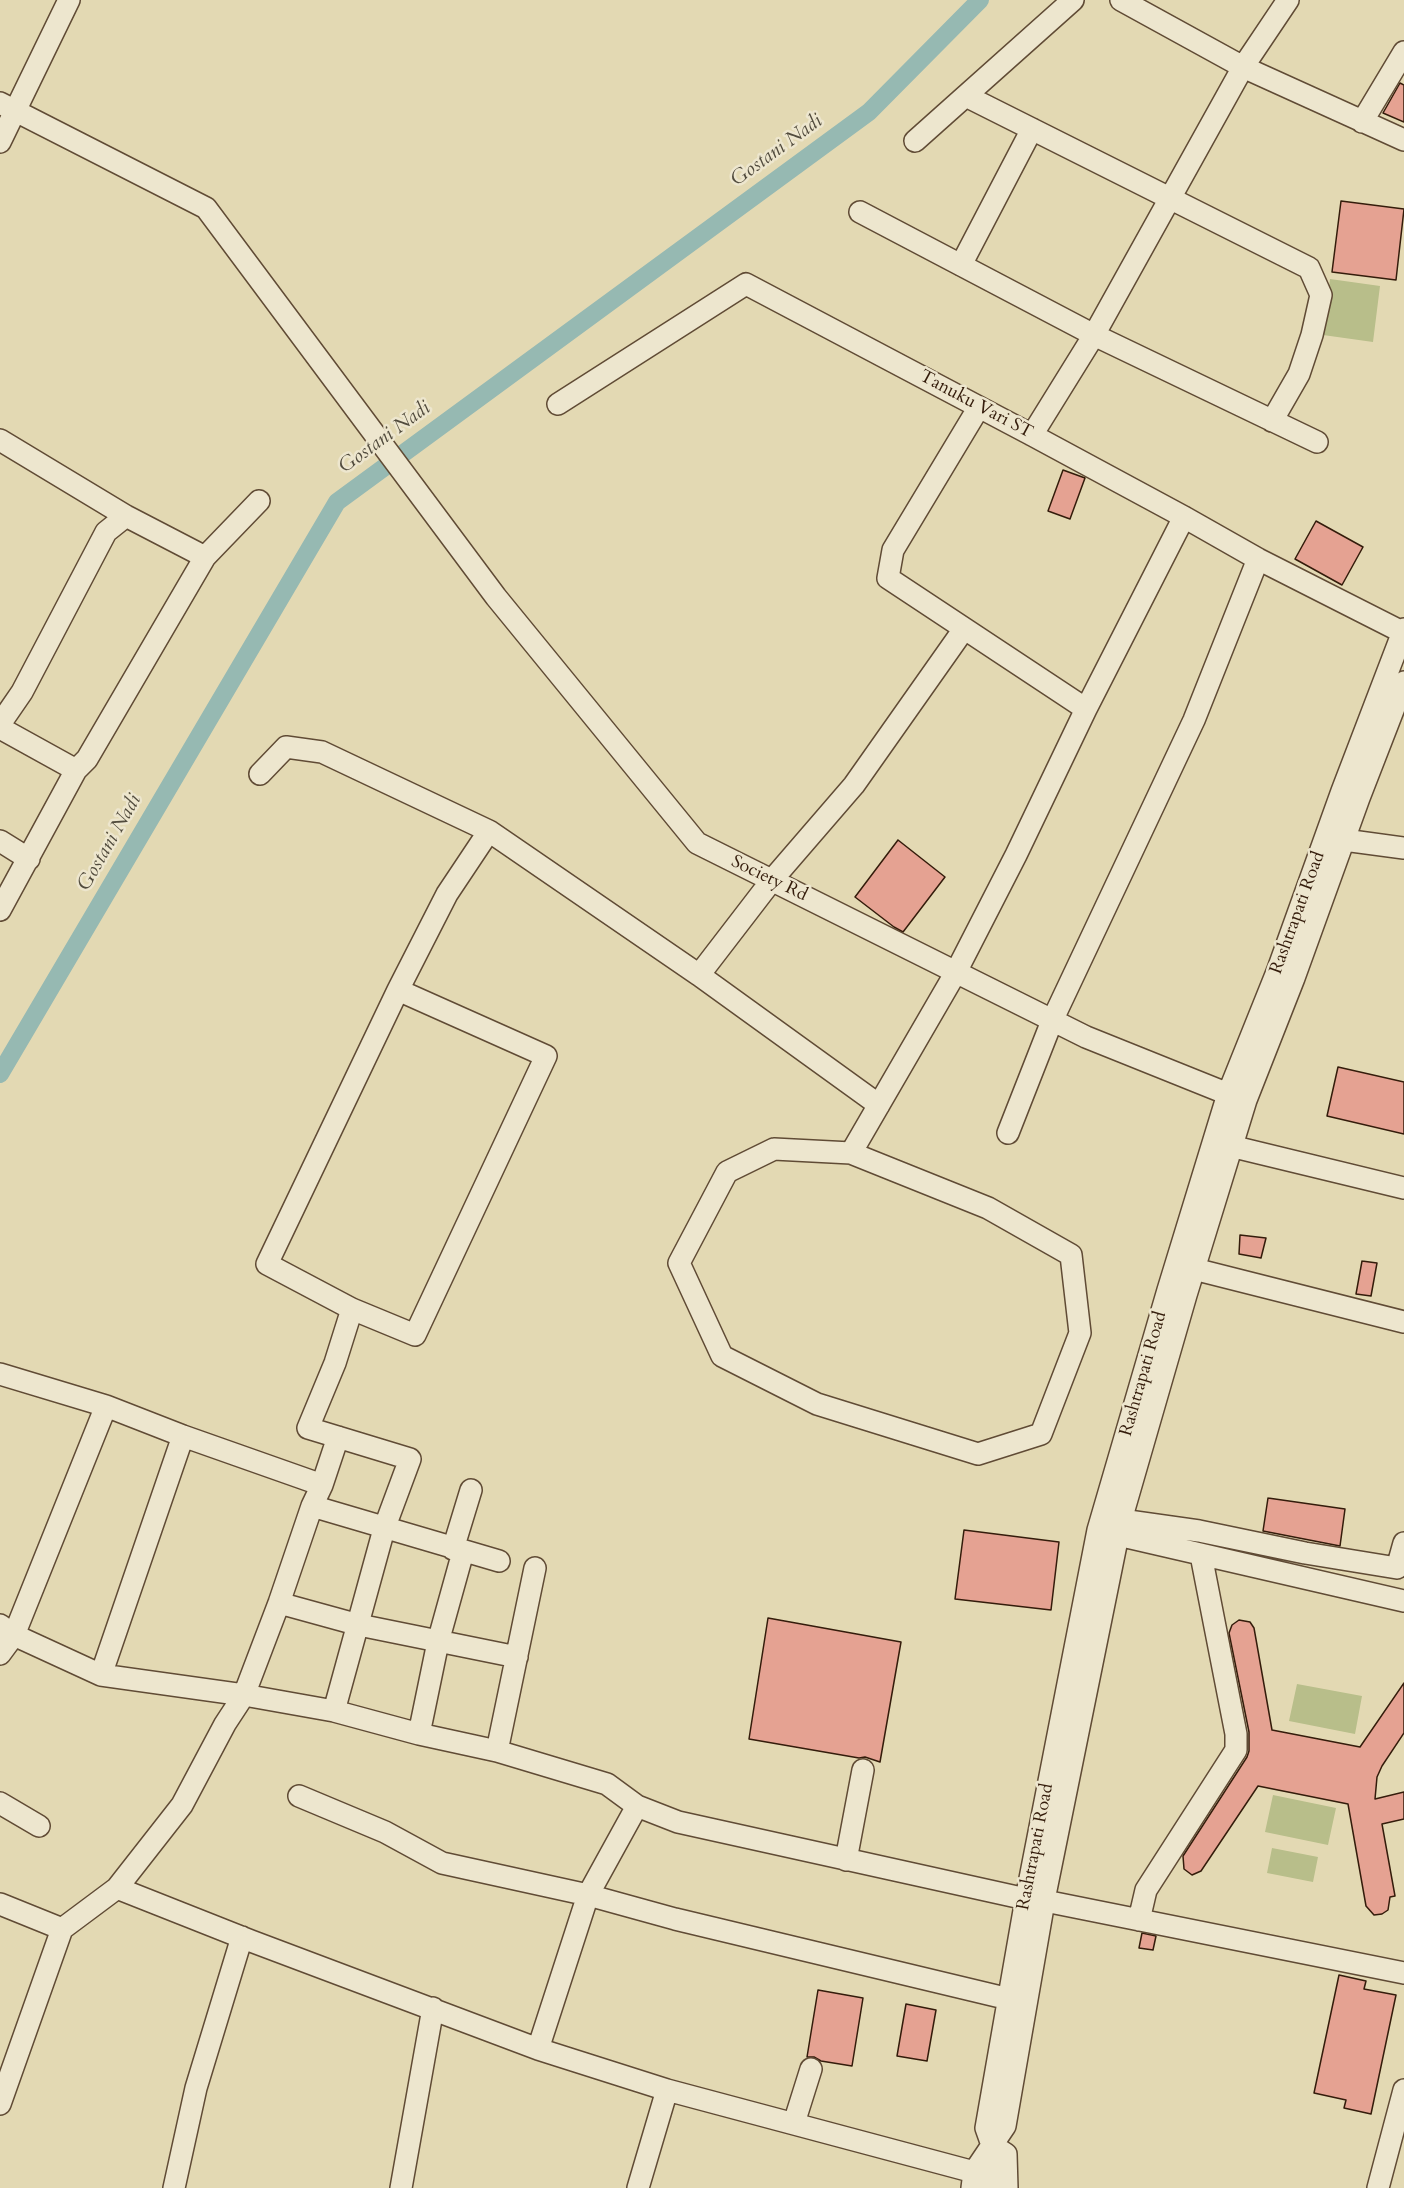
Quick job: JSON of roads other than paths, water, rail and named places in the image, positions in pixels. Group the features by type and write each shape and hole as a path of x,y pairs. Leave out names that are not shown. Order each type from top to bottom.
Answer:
{"street":[{"path":"0,142 8,107 69,0"},
{"path":"915,141 1073,0"},
{"path":"1120,0 1243,67 1404,140"},
{"path":"1032,435 1094,335 1243,67 1288,0"},
{"path":"1362,122 1404,52"},
{"path":"966,96 1309,268 1321,295 1312,335 1299,374 1272,421"},
{"name":"Society Rd","path":"8,107 206,207 496,597 697,843 1052,1021 1228,1094"},
{"path":"961,265 1032,129"},
{"path":"860,212 1094,335 1317,442"},
{"name":"Tanuku Vari ST","path":"558,404 746,284 1032,435 1258,559 1404,632"},
{"path":"979,407 893,550 888,578 1086,708"},
{"path":"0,440 126,516 205,557"},
{"path":"0,910 76,770 87,759 205,557 259,501"},
{"path":"76,770 0,726 22,692 106,531 126,516"},
{"path":"851,1153 956,972 1016,855 1086,708 1184,517"},
{"path":"1008,1133 1052,1021 1194,720 1258,559"},
{"path":"699,975 772,880 854,784 964,629"},
{"name":"Rashtrapati Road","path":"1112,1528 1194,1269 1223,1144 1228,1094 1277,972 1342,791 1398,666 1404,632"},
{"name":"Rashtrapati Road","path":"988,2188 992,2145 986,2128 1009,1999 1035,1900 1112,1528 1168,1290 1223,1144 1246,1100 1294,978 1404,682"},
{"path":"260,774 286,747 322,752 489,831 699,975 879,1105"},
{"path":"398,990 546,1056 415,1335 352,1309 267,1264 398,990 447,894 489,831"},
{"path":"1344,840 1404,848"},
{"path":"0,841 29,859"},
{"path":"1223,1144 1404,1188"},
{"path":"774,1149 851,1153 988,1208 1071,1255 1080,1333 1041,1434 978,1454 817,1404 722,1356 679,1263 727,1172 774,1149"},
{"path":"1194,1269 1404,1322"},
{"path":"334,1710 384,1529 410,1459 308,1428 335,1363 352,1309"},
{"path":"0,1374 106,1407 322,1485"},
{"path":"0,1654 7,1630 106,1407"},
{"path":"101,1675 183,1436"},
{"path":"0,2104 62,1929 117,1887 182,1805 225,1724 244,1695 338,1437"},
{"path":"419,1734 471,1490"},
{"path":"312,1506 499,1561"},
{"path":"1112,1528 1199,1531 1397,1568 1404,1543"},
{"path":"1112,1528 1201,1555 1404,1601"},
{"path":"1139,1920 1146,1890 1236,1750 1236,1734 1201,1555"},
{"path":"497,1751 535,1568"},
{"path":"279,1603 438,1642 517,1657"},
{"path":"7,1630 101,1675 334,1710 419,1734 497,1751 607,1784 637,1806 678,1822 1035,1900 1404,1973"},
{"path":"846,1860 863,1770"},
{"path":"299,1796 385,1832 442,1863 588,1895 675,1919 1009,1999"},
{"path":"0,1803 39,1826"},
{"path":"538,2049 588,1895 637,1806"},
{"path":"117,1887 538,2049 667,2090 794,2123 973,2180 992,2145 1006,2154 1007,2188"},
{"name":"Rashtrapati Road","path":"992,2145 1005,2126 1035,1900"},
{"path":"0,1904 62,1929"},
{"path":"174,2188 196,2088 242,1937"},
{"path":"401,2188 433,2008"},
{"path":"794,2123 811,2069"},
{"path":"638,2188 667,2090"},
{"path":"1378,2188 1404,2090"}],"waterway":[{"name":"Gostani Nadi","path":"0,1074 337,502 869,112 980,0"}]}
